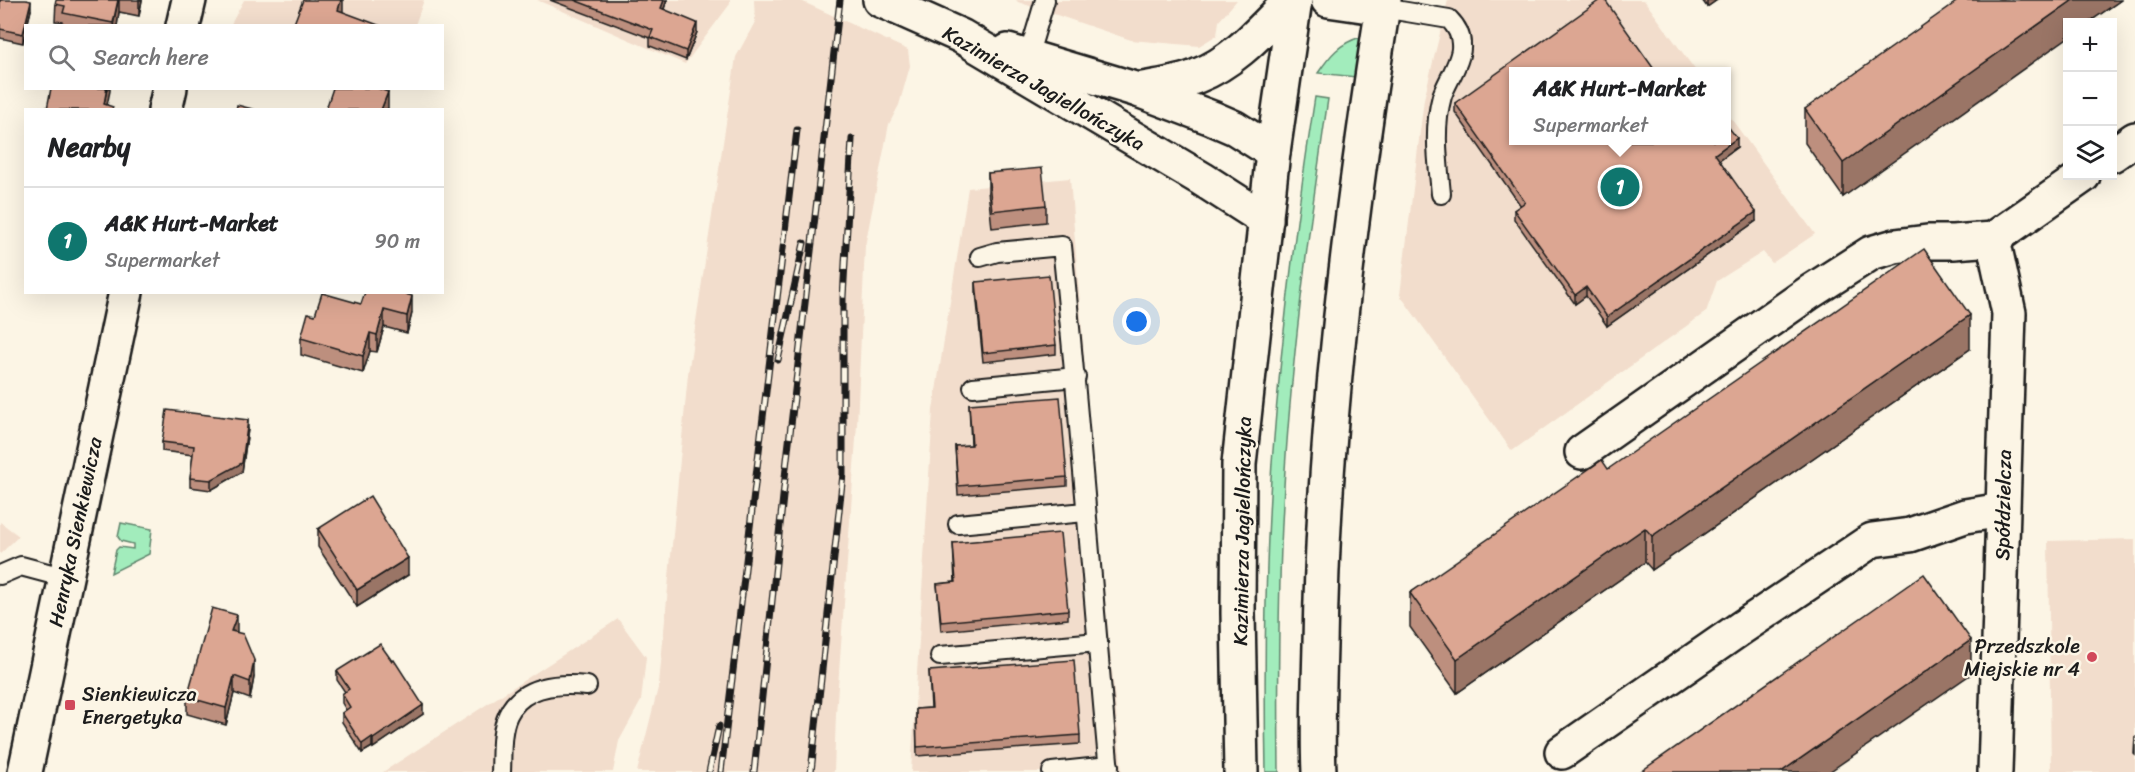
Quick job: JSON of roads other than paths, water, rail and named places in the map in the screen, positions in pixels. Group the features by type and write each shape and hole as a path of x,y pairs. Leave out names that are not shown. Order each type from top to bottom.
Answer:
{"street":[{"path":"183,24 189,0"},
{"name":"Kazimierza Jagiellończyka","path":"880,0 960,36 1202,179 1266,220"},
{"name":"Kazimierza Jagiellończyka","path":"1138,90 1197,76 1226,60 1247,45 1293,0"},
{"name":"Kazimierza Jagiellończyka","path":"1241,772 1238,613 1239,464 1273,152 1293,0"},
{"path":"1319,772 1325,500 1343,307 1384,4 1328,0"},
{"path":"960,36 1138,90 1235,128 1273,152"},
{"path":"165,108 170,90"},
{"path":"2117,152 2135,139"},
{"path":"1582,452 1810,291 1870,254 1895,246 1927,242 1993,239 2077,180"},
{"name":"Spółdzielcza","path":"1993,239 2009,313 1995,772"},
{"name":"Henryka Sienkiewicza","path":"25,772 126,294"},
{"path":"1562,752 1872,540 1910,535 1965,516 2002,510"}],"lane":[{"path":"1028,57 1045,0"},
{"path":"1384,4 1449,20 1456,25 1461,51 1442,97 1436,135 1441,195"},
{"path":"980,257 998,252 1062,246 1076,377 1085,512 1109,769 1052,772"},
{"path":"973,387 1076,377"},
{"path":"958,524 1085,512"},
{"path":"0,575 21,566 66,578"},
{"path":"940,656 1098,642"},
{"path":"501,772 503,733 508,715 518,701 534,691 549,686 566,684 587,686"}],"railway":[{"path":"754,772 786,468 840,0"},
{"path":"721,772 797,130"},
{"path":"811,772 843,474 843,298 852,139"},
{"path":"778,360 804,243"},
{"path":"709,772 719,726"}],"place":[{"name":"A&K Hurt-Market","path":"1620,187"},
{"name":"Przedszkole Miejskie nr 4","path":"2092,657"},
{"name":"Sienkiewicza Energetyka","path":"70,705"}]}
